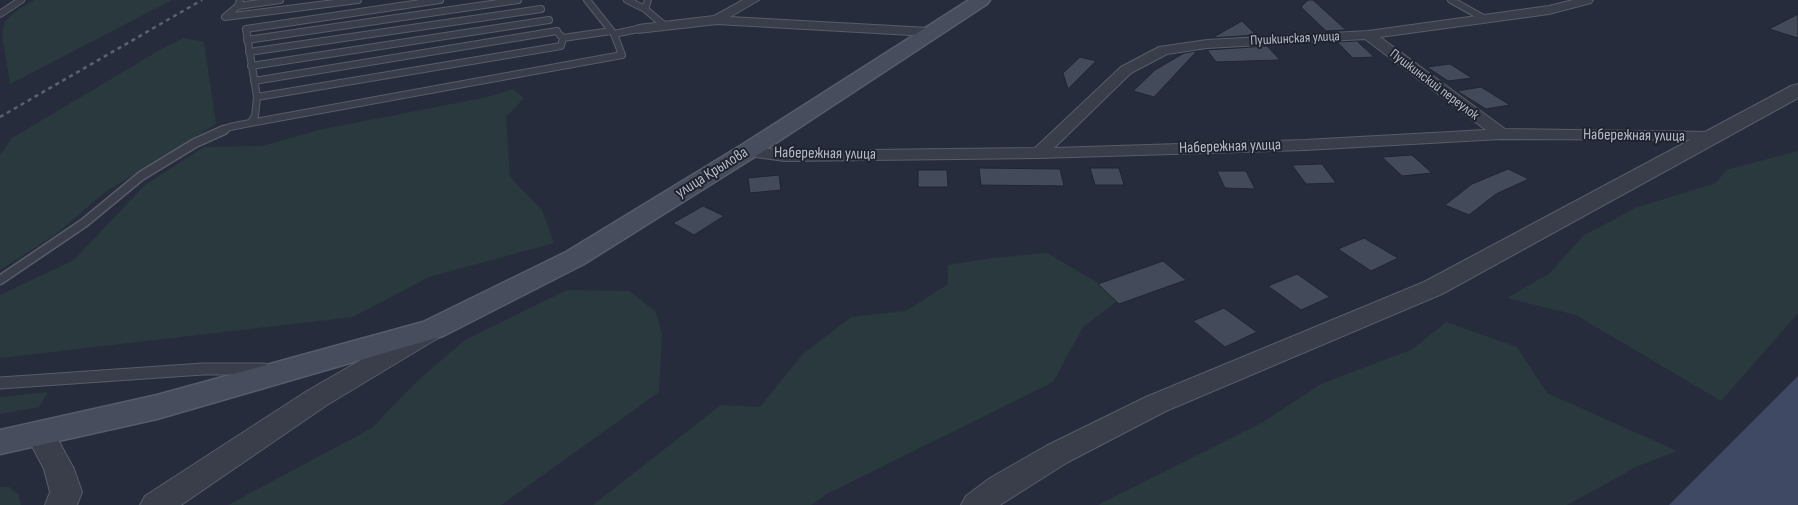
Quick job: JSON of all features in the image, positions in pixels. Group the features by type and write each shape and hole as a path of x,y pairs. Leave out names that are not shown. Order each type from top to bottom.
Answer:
{"main road":[{"name":"улица Крылова","path":"0,442 156,407 297,369 433,329 574,258 748,151 981,0"}],"street":[{"path":"717,20 733,9 753,0"},
{"name":"Пушкинская улица","path":"1039,153 1126,70 1164,50 1207,44 1368,35 1549,10 1587,0"},
{"path":"638,30 664,25 717,20 929,32"},
{"name":"Пушкинский переулок","path":"1368,35 1501,134"},
{"name":"Набережная улица","path":"978,505 1001,487 1057,454 1156,404 1433,288 1798,90"},
{"name":"Набережная улица","path":"748,151 785,156 1039,153 1305,145 1501,134 1712,136"},
{"path":"156,505 317,398 433,329"},
{"path":"40,433 59,469 66,492 61,505"}],"lane":[{"path":"0,14 21,0"},
{"path":"280,0 239,3 226,17 358,0"},
{"path":"250,123 255,116 257,97 246,29 440,0"},
{"path":"248,40 518,0"},
{"path":"534,0 563,38"},
{"path":"0,280 84,223 140,176 195,143 230,127 622,55 613,33 587,0"},
{"path":"627,0 645,9 664,25"},
{"path":"645,9 648,0"},
{"path":"1451,0 1485,19"},
{"path":"249,52 541,9"},
{"path":"251,66 549,20"},
{"path":"563,38 638,30"},
{"path":"254,81 557,31"},
{"path":"257,97 561,46 563,38"},
{"path":"0,383 203,369 297,369"}],"shaded area":[{"path":"35,0 172,0 10,84 2,34 5,21 19,9"},
{"path":"184,38 204,42 216,124 105,192 56,234 0,270 0,155 12,138 160,50"},
{"path":"513,89 524,98 506,117 510,177 542,210 554,243 429,277 353,317 0,358 0,295 74,260 145,185 204,147 262,146 319,130 487,97"},
{"path":"1798,151 1798,313 1721,401 1576,315 1507,298 1550,273 1584,235 1638,207 1716,183 1726,170"},
{"path":"1047,253 1122,297 1083,327 1053,382 827,494 811,505 593,505 721,405 760,407 803,354 851,317 906,311 948,284 948,265 992,258"},
{"path":"567,290 629,291 656,312 662,334 659,392 501,505 228,505 372,428 414,384 465,340"},
{"path":"1446,322 1517,347 1547,393 1677,451 1638,466 1567,505 1098,505 1263,422 1321,384 1413,349"},
{"path":"48,392 39,407 0,414 0,397"},
{"path":"0,487 9,487 18,494 21,505 0,505"}],"water":[{"path":"1798,376 1798,505 1669,505"}],"building":[{"path":"1308,0 1313,0 1346,30 1326,31 1301,7"},
{"path":"1798,14 1798,38 1769,29"},
{"path":"1242,21 1256,35 1212,38"},
{"path":"1357,41 1374,57 1353,58 1337,42"},
{"path":"1267,46 1280,60 1216,62 1207,50"},
{"path":"1197,51 1154,97 1133,91 1155,70 1184,53"},
{"path":"1080,57 1096,61 1068,89 1063,73"},
{"path":"1450,64 1472,78 1448,81 1427,67"},
{"path":"1481,87 1510,105 1486,109 1457,91"},
{"path":"1412,155 1432,173 1402,176 1382,157"},
{"path":"1322,164 1336,183 1306,184 1292,165"},
{"path":"979,168 1060,169 1064,186 981,185"},
{"path":"1090,168 1119,168 1124,185 1095,185"},
{"path":"1508,169 1529,179 1496,194 1469,215 1445,205 1472,184"},
{"path":"918,170 947,170 948,187 918,187"},
{"path":"1217,171 1246,171 1255,189 1225,188"},
{"path":"779,175 781,190 750,193 748,178"},
{"path":"703,206 724,216 694,235 673,223"},
{"path":"1364,238 1398,258 1371,271 1338,249"},
{"path":"1163,261 1186,280 1119,304 1098,284"},
{"path":"1297,274 1330,297 1301,310 1268,286"},
{"path":"1224,308 1257,332 1225,347 1193,321"}],"railway":[{"path":"0,117 202,0"}]}
